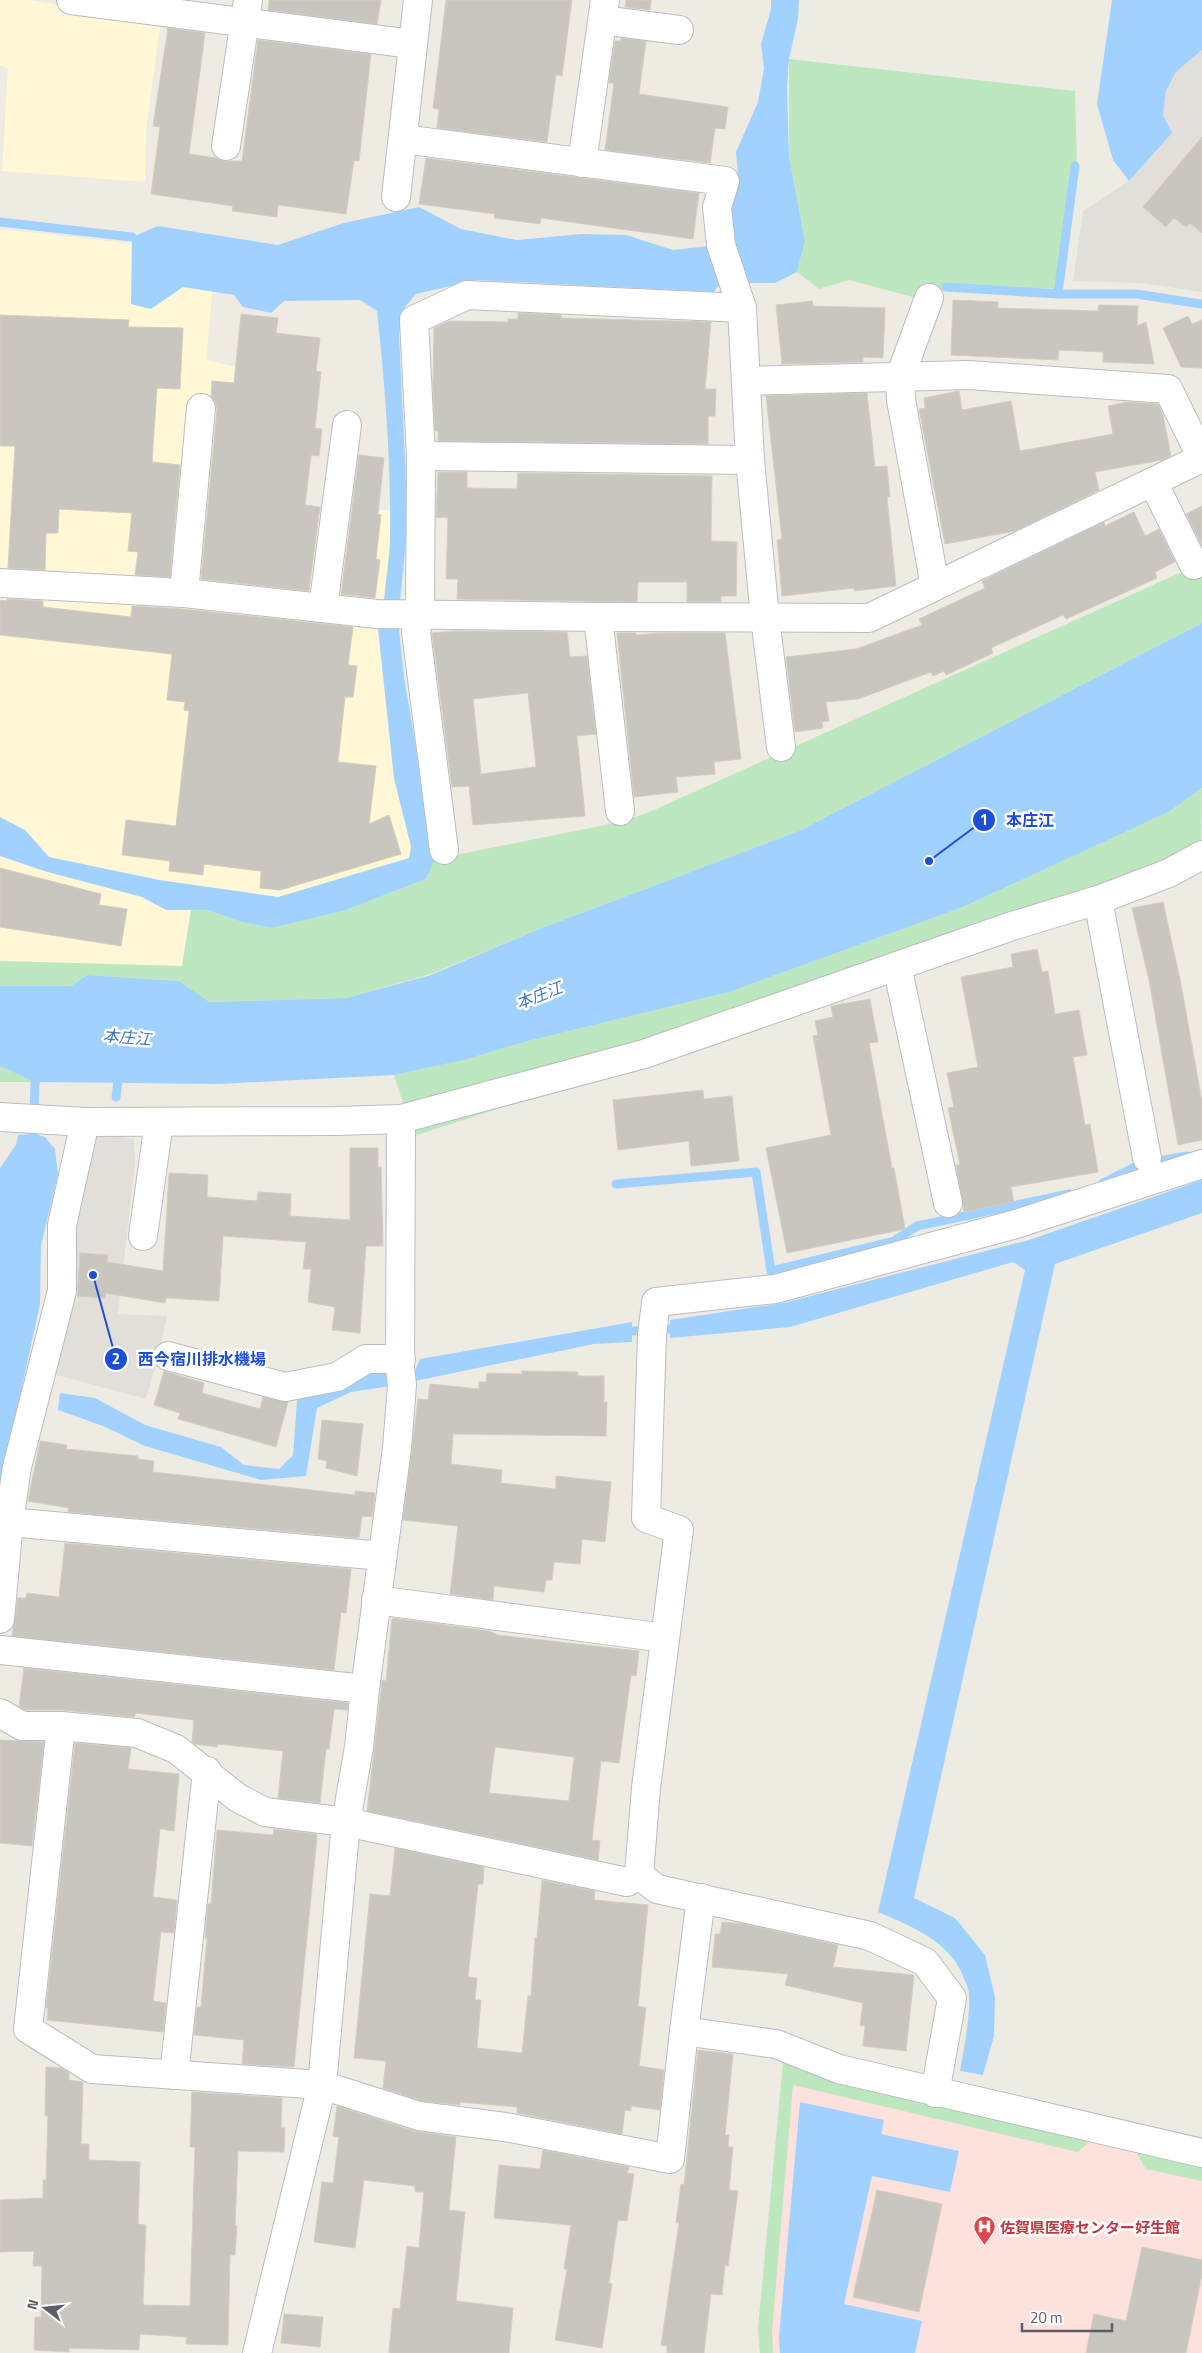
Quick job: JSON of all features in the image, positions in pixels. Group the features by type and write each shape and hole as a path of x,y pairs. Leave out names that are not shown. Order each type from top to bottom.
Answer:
{"street":[{"path":"72,0 247,12 412,44"},
{"path":"396,197 418,0"},
{"path":"582,163 603,10 679,30"},
{"path":"226,146 247,12"},
{"path":"403,139 725,182 717,207 721,245 738,297 746,381 750,460 765,618 781,747"},
{"path":"444,850 414,614 421,456 414,320 467,295 738,297"},
{"path":"929,298 900,377 900,400 935,586"},
{"path":"0,583 184,593 377,614 869,618 1202,458 1168,389 968,375 746,381"},
{"path":"184,593 201,408"},
{"path":"324,608 347,425"},
{"path":"421,456 750,460"},
{"path":"1153,482 1194,565"},
{"path":"598,617 620,811"},
{"path":"5,1117 72,1122 336,1122 401,1119 644,1054 1012,926 1098,900 1169,873 1202,856"},
{"path":"1098,900 1147,1158"},
{"path":"897,966 948,1204"},
{"path":"257,2351 322,2084 346,1822 359,1747 364,1688 397,1448 401,1371 401,1119"},
{"path":"0,1619 9,1522 17,1467 62,1291 62,1225 72,1122"},
{"path":"143,1236 159,1122"},
{"path":"639,1875 646,1788 664,1638 680,1530 646,1518 653,1329 656,1302 775,1289 1016,1224 1202,1164"},
{"path":"168,1356 285,1387 337,1377 366,1359 401,1371"},
{"path":"9,1522 382,1556"},
{"path":"376,1600 664,1638"},
{"path":"0,1650 364,1688"},
{"path":"0,1712 22,1726 61,1726 137,1733 176,1749 207,1771 238,1798 265,1812 346,1822 627,1882 639,1875"},
{"path":"61,1726 28,2028 92,2069 322,2084 419,2116 505,2127 670,2159 701,1898"},
{"path":"174,2075 207,1771"},
{"path":"639,1875 656,1889 870,1936 925,1962 952,1998 936,2093"},
{"path":"684,2031 776,2044 839,2069 936,2093 1202,2153"}],"shaded area":[{"path":"0,0 27,0 161,19 146,132 145,182 2,171 8,68 0,66"},
{"path":"1202,50 1202,292 1141,283 1073,281 1083,211 1129,181 1172,133 1163,115 1166,91 1176,72"},
{"path":"0,229 144,245 215,262 206,360 273,375 260,506 334,514 339,505 400,512 389,642 422,863 279,912 193,896 182,966 0,961"},
{"path":"98,1134 134,1139 135,1163 118,1314 167,1316 146,1399 49,1373 73,1223"},
{"name":"佐賀県医療センター好生館","path":"783,2063 1202,2163 1202,2353 760,2353 758,2328"}],"green space":[{"path":"789,59 1075,91 1077,169 1062,289 944,286 939,304 849,280 819,289 797,272 805,241 789,156"},
{"path":"1202,563 1202,623 799,831 539,929 431,974 346,998 208,1002 179,981 87,975 71,986 0,986 0,961 182,966 191,910 207,910 242,922 272,928 343,911 426,879 435,859 625,821 654,810"},
{"path":"1202,788 1201,872 594,1078 414,1136 394,1075 464,1060 528,1041 729,992 963,907 1167,812"},
{"path":"1,1066 35,1082 0,1082"},
{"path":"783,2063 1093,2138 1078,2152 793,2085 772,2331 773,2353 760,2353 758,2328"},
{"path":"1133,2147 1202,2163 1202,2181 1146,2169"}],"water":[{"path":"771,0 799,0 798,19 789,59 787,88 789,156 805,241 797,272 775,283 749,283 743,274 724,278 714,292 477,280 416,294 402,311 399,335 408,521 399,630 404,677 435,859 426,879 343,911 272,928 242,922 207,910 166,910 142,897 44,871 0,856 0,817 25,830 49,857 159,880 278,897 409,858 411,847 394,778 378,629 384,623 384,601 390,547 390,479 383,367 377,311 360,300 284,301 271,313 243,307 234,295 183,287 151,309 131,304 132,237 158,226 278,245 344,223 419,207 461,229 517,240 581,234 626,235 673,250 708,246 726,227 738,175 736,152 758,102 764,68 761,44 771,9"},
{"path":"1112,0 1202,0 1202,50 1176,72 1166,91 1163,115 1172,133 1129,181 1113,160 1097,104"},
{"path":"1202,623 1202,788 1168,812 963,907 729,992 528,1041 464,1060 394,1075 219,1084 35,1082 0,1066 0,986 71,986 87,975 179,981 209,1002 346,998 431,975 539,929 799,831"},
{"path":"35,1134 45,1137 55,1149 58,1174 41,1246 40,1304 0,1488 0,1168 16,1145 18,1135"},
{"path":"1202,1180 1202,1213 1055,1264 914,1898 955,1918 985,1955 995,1997 994,2036 983,2075 960,2071 968,2024 969,1991 959,1967 951,1956 930,1937 878,1912 1025,1270 1013,1262 790,1327 670,1338 670,1320 783,1303 1029,1240"},
{"path":"632,1322 632,1342 594,1344 415,1381 414,1373 420,1359"},
{"path":"367,1371 390,1373 391,1386 351,1392 317,1408 306,1476 261,1480 145,1446 103,1426 58,1410 60,1393 95,1398 145,1425 221,1447 244,1465 279,1469 293,1455 297,1400 335,1389"},
{"path":"800,2102 884,2120 881,2134 959,2151 950,2192 872,2176 844,2304 922,2321 915,2353 780,2353 779,2337"}],"building":[{"path":"269,0 381,0 377,24 268,10"},
{"path":"446,0 572,0 562,76 556,75 547,142 437,128 439,109 433,108"},
{"path":"626,0 651,0 650,10 625,7"},
{"path":"168,28 205,33 189,154 224,161 242,161 258,40 371,54 359,161 354,160 346,214 278,205 277,217 232,211 233,206 151,194 160,127 153,126"},
{"path":"621,38 646,41 639,94 728,107 725,129 715,128 710,163 605,150 614,83 609,83 615,41 621,41"},
{"path":"1202,137 1202,233 1190,223 1186,227 1174,218 1166,227 1143,207"},
{"path":"426,158 699,193 693,239 541,218 540,224 494,218 495,214 419,204"},
{"path":"953,300 998,302 998,308 1098,311 1099,305 1138,306 1137,326 1146,322 1154,364 1103,362 1103,352 1059,350 1058,360 951,355"},
{"path":"812,301 813,306 885,308 883,358 863,357 863,362 782,364 776,305"},
{"path":"518,313 561,315 561,318 711,322 705,389 716,389 715,416 708,416 708,444 438,441 438,431 435,431 433,386 434,328 449,321 508,322 508,319 518,319"},
{"path":"241,314 278,318 276,333 320,338 316,371 321,372 315,428 322,429 319,456 311,455 305,505 320,507 309,591 201,579 217,409 211,396 212,381 234,383"},
{"path":"0,315 129,320 128,327 183,328 180,389 157,388 152,462 180,465 170,577 135,575 138,552 128,551 132,513 59,509 58,533 46,533 45,570 8,568 15,446 0,446"},
{"path":"1188,316 1192,324 1202,320 1202,368 1181,367 1163,328"},
{"path":"959,391 962,410 1011,401 1020,451 1113,434 1108,406 1127,402 1158,404 1163,415 1171,456 1162,460 1095,472 1099,490 1015,531 945,544 919,409 925,408 924,398"},
{"path":"867,393 875,467 887,466 890,497 887,497 896,586 854,591 854,588 782,596 777,540 782,539 766,396"},
{"path":"359,455 384,458 378,514 381,515 376,559 380,560 375,598 341,594"},
{"path":"438,472 467,472 467,488 517,489 518,473 712,476 711,541 737,542 736,596 721,596 721,602 687,602 687,582 638,582 637,602 457,599 458,579 446,579 448,518 436,517"},
{"path":"1202,506 1202,546 1186,514"},
{"path":"1134,512 1145,536 1159,529 1175,562 1155,572 1157,578 1066,619 1063,615 991,648 993,653 946,675 944,671 933,676 931,672 858,699 826,702 829,721 822,722 823,728 795,732 786,657 856,649 922,625 919,619 985,588 982,581 1104,522 1105,526"},
{"path":"7,599 43,601 43,607 131,617 132,606 183,609 353,627 348,665 357,666 353,697 345,697 338,762 376,766 369,824 389,815 401,854 280,890 260,888 261,871 204,864 203,875 169,871 170,861 122,855 126,820 176,826 189,711 184,710 185,702 167,700 172,654 0,635 0,600 7,601"},
{"path":"454,631 567,632 570,657 587,656 596,734 577,736 585,816 473,825 469,786 452,787 432,633","holes":["528,693 536,767 481,774 473,699"]},
{"path":"617,633 636,633 636,635 725,633 741,759 714,762 715,774 676,777 678,792 634,797"},
{"path":"0,868 101,894 99,905 127,909 121,946 0,927"},
{"path":"1163,902 1181,984 1202,1102 1202,1140 1178,1145 1149,980 1132,908"},
{"path":"1037,949 1042,972 1048,971 1055,1014 1079,1010 1087,1055 1073,1057 1085,1125 1090,1124 1098,1172 1011,1187 1014,1202 964,1212 956,1165 960,1165 948,1108 954,1107 947,1073 978,1067 961,977 1013,967 1011,954"},
{"path":"870,999 878,1042 869,1043 905,1229 787,1253 766,1148 831,1135 813,1036 818,1035 815,1021 833,1017 831,1006"},
{"path":"703,1090 704,1099 732,1096 739,1161 691,1166 689,1141 618,1150 613,1100"},
{"path":"350,1148 378,1148 378,1167 381,1167 383,1246 366,1246 360,1333 332,1330 335,1307 308,1302 311,1269 303,1269 306,1242 223,1236 219,1301 166,1298 165,1303 105,1293 105,1298 77,1296 80,1253 108,1255 107,1262 163,1271 169,1173 208,1175 207,1197 257,1201 258,1192 291,1194 290,1216 350,1220"},
{"path":"164,1371 204,1383 202,1393 260,1409 263,1397 288,1402 276,1447 178,1419 180,1413 154,1405"},
{"path":"522,1371 578,1372 578,1376 604,1376 604,1402 607,1402 606,1436 453,1434 451,1464 502,1470 501,1483 556,1489 556,1476 611,1482 605,1542 582,1539 580,1564 554,1562 552,1580 546,1580 544,1592 494,1586 493,1600 450,1594 458,1526 403,1520 418,1399 428,1400 430,1384 479,1389 479,1382 486,1382 487,1373 522,1374"},
{"path":"322,1420 363,1424 357,1476 326,1468 327,1461 318,1459"},
{"path":"40,1441 67,1445 66,1449 138,1456 138,1459 154,1461 153,1472 355,1495 355,1491 375,1493 372,1517 362,1516 359,1538 68,1512 69,1508 28,1501"},
{"path":"65,1543 351,1569 346,1613 341,1612 334,1670 12,1636 18,1598 26,1598 27,1593 59,1597"},
{"path":"392,1618 489,1631 498,1635 639,1651 636,1676 631,1675 619,1763 601,1761 592,1840 600,1841 598,1860 367,1811 382,1680 386,1681","holes":["495,1747 574,1757 569,1801 489,1793"]},
{"path":"24,1668 348,1703 347,1710 334,1709 329,1749 326,1749 320,1803 278,1798 283,1751 218,1744 217,1747 195,1744 192,1742 194,1720 136,1713 134,1717 62,1710 26,1710 19,1706"},
{"path":"0,1740 44,1742 32,1846 0,1843"},
{"path":"75,1743 131,1748 128,1769 179,1774 174,1831 160,1829 153,1897 177,1900 174,1933 161,1932 153,2001 166,2003 163,2032 47,2020 48,2008 46,2008"},
{"path":"274,1829 316,1834 317,1837 294,2067 242,2064 244,2040 194,2035 197,2007 201,2007 208,1904 211,1904 217,1830 273,1835"},
{"path":"395,1848 484,1867 483,1884 478,1884 468,1977 477,1978 475,2000 481,2000 477,2048 522,2053 528,1996 531,1996 542,1880 595,1891 594,1900 648,1905 638,2006 646,2008 639,2066 664,2070 660,2110 631,2106 631,2111 625,2110 622,2134 517,2113 517,2107 460,2102 460,2105 422,2101 383,2088 386,2061 354,2058 370,1894 390,1896"},
{"path":"722,1922 745,1924 838,1945 833,1967 914,1975 906,2051 863,2046 865,2026 860,2025 863,2003 785,1985 788,1974 712,1967 715,1934 720,1934"},
{"path":"698,2050 733,2054 725,2135 729,2135 728,2147 733,2147 729,2190 738,2191 728,2266 725,2265 722,2295 711,2294 704,2353 667,2353 667,2346 661,2345 679,2223 676,2223 681,2184 684,2185"},
{"path":"46,2067 61,2068 69,2073 69,2080 83,2082 81,2144 89,2144 89,2160 140,2162 138,2224 146,2225 144,2305 190,2306 195,2147 190,2147 192,2092 282,2098 281,2128 285,2128 284,2152 238,2151 235,2226 237,2226 235,2255 230,2255 228,2345 186,2344 187,2337 140,2334 139,2350 69,2348 69,2352 34,2350 35,2317 41,2317 42,2266 33,2266 34,2251 0,2252 0,2200 43,2198 43,2180 46,2180 48,2116 45,2116"},
{"path":"337,2106 414,2131 456,2137 449,2210 465,2212 456,2301 513,2308 509,2353 389,2353 393,2308 400,2309 407,2246 419,2248 424,2192 415,2192 415,2186 364,2180 355,2248 314,2242 322,2182 333,2183 339,2137 333,2136"},
{"path":"543,2150 629,2167 627,2173 634,2174 627,2221 618,2220 609,2283 612,2284 602,2348 555,2340 567,2269 564,2269 571,2225 494,2218 499,2165 540,2169"},
{"path":"877,2190 942,2204 919,2312 853,2297"},
{"path":"1142,2247 1202,2260 1202,2275 1186,2353 1086,2353 1094,2314 1126,2321"},
{"path":"284,2314 323,2317 320,2347 281,2343"}],"waterway":[{"path":"946,287 1058,294 1075,166"},
{"path":"0,222 132,237"},
{"path":"1058,294 1136,294 1202,304"},
{"path":"33,1146 35,1082 40,1073"},
{"path":"116,1097 119,1073"},
{"path":"1103,1183 1141,1164 1187,1156"},
{"path":"616,1184 756,1172 771,1271 894,1241 917,1226 1069,1194"},
{"path":"632,1331 670,1329"}],"place":[{"name":"本庄江","path":"929,861"},
{"name":"西今宿川排水機場","path":"93,1275"},
{"name":"佐賀県医療センター好生館","path":"984,2246"}]}
